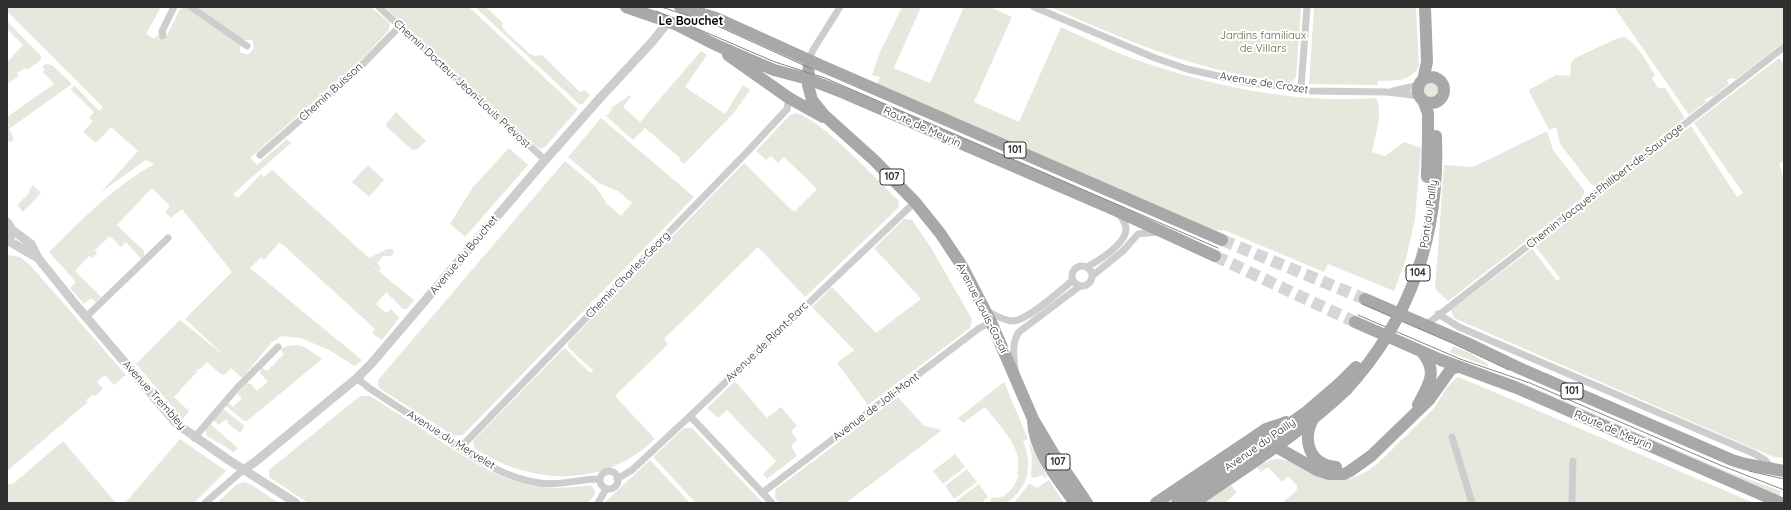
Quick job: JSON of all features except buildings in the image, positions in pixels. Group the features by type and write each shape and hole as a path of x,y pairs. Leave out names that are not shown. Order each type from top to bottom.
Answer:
{"main road":[{"name":"Route de Meyrin","path":"626,7 668,22 774,70 808,78 844,93 1119,212 1215,256"},
{"name":"Route de Meyrin","path":"679,7 716,18 1222,240"},
{"path":"668,22 679,7"},
{"path":"1425,7 1427,62 1418,90 1422,99 1430,103 1437,101 1443,95 1444,91 1444,86 1438,79 1434,68 1433,7"},
{"name":"Avenue Louis-Casaï","path":"716,45 747,69 789,98 831,122"},
{"name":"Avenue Louis-Casaï","path":"809,60 808,91 812,100 831,122 879,165 915,202 955,257 991,322 1033,419 1055,456 1087,503"},
{"path":"1422,81 1431,77 1438,79"},
{"name":"104","path":"1422,99 1428,113 1432,136"},
{"name":"104","path":"1432,136 1437,101"},
{"name":"Pont du Pailly","path":"1343,386 1372,360 1388,336 1406,302 1419,271 1428,239 1432,212 1432,136"},
{"name":"Route de Meyrin","path":"1365,299 1426,325 1519,368 1732,460 1778,470"},
{"name":"Route de Meyrin","path":"1355,322 1457,367 1517,388 1781,503"},
{"path":"1414,413 1431,376 1430,363 1422,352"},
{"path":"1277,445 1284,452 1317,470 1329,474 1344,474 1371,456 1429,400 1451,369 1457,367"},
{"name":"Avenue du Pailly","path":"1177,503 1306,416 1343,386"},
{"name":"104","path":"1156,503 1270,426 1280,425 1297,416 1306,416"},
{"path":"1306,416 1310,426 1307,441 1310,451 1314,457 1328,466 1357,466"},
{"name":"Avenue du Pailly","path":"1194,503 1277,445 1306,416"},
{"name":"Avenue Louis-Casaï","path":"1033,419 1034,433 1042,453 1075,503"}],"street":[{"path":"163,36 162,31 174,7"},
{"path":"191,7 247,46"},
{"name":"Chemin Docteur Jean-Louis Prévost","path":"379,7 545,160"},
{"path":"809,60 813,50 840,7"},
{"name":"Avenue de Crozet","path":"1034,7 1155,58 1187,68 1250,83 1327,92 1387,92 1412,95 1422,99"},
{"path":"1301,88 1307,7"},
{"name":"Avenue du Bouchet","path":"243,470 255,462 357,378 390,342 545,160 652,42 668,22"},
{"name":"Chemin Buisson","path":"260,155 353,74 400,26"},
{"name":"Chemin Jacques-Philibert-de-Sauvage","path":"1426,325 1438,314 1784,47"},
{"name":"Avenue de Crozet","path":"1387,92 1406,88 1422,81"},
{"name":"Chemin Charles-Georg","path":"460,448 787,109 789,98"},
{"name":"Avenue de Riant-Parc","path":"617,479 632,470 915,202"},
{"path":"1080,286 1073,280 1073,273 1075,269 1080,266 1087,267 1096,262 1123,239 1126,227 1119,212"},
{"path":"7,240 11,235 9,226"},
{"name":"Avenue Trembley","path":"9,226 31,244 38,258 177,424 194,438 296,503"},
{"path":"1092,276 1123,251 1138,234 1160,232"},
{"path":"86,317 168,238"},
{"name":"Avenue Trembley","path":"7,240 38,258"},
{"path":"1016,378 1014,348 1018,334 1080,286 1085,286 1090,283 1092,276 1091,271 1087,267"},
{"path":"984,310 1006,320 1020,320 1033,312 1073,280"},
{"name":"Route de Meyrin","path":"1438,314 1459,327 1755,454 1778,470"},
{"name":"Avenue de Joli-Mont","path":"762,493 978,329 991,322"},
{"path":"194,438 236,388 278,347"},
{"name":"Avenue du Mervelet","path":"357,378 369,388 488,466 511,476 539,483 559,483 600,479"},
{"path":"690,416 772,503"},
{"path":"1452,437 1472,503"},
{"path":"1572,503 1573,461"},
{"path":"205,503 243,470"},
{"path":"598,503 606,489 614,487 617,483 614,473 608,471 603,474 600,479 601,484 606,489"}],"green space":[{"path":"7,7 161,7 146,34 155,39 158,34 164,41 180,9 186,7 240,45 240,52 245,54 249,54 254,48 252,40 243,40 196,7 371,7 390,23 389,30 366,55 250,158 257,165 287,139 291,143 233,194 238,198 261,174 264,177 272,170 369,258 387,249 392,249 394,252 392,256 383,256 377,263 381,269 379,271 361,257 414,300 407,309 403,309 386,292 376,304 386,313 391,309 399,318 382,340 372,333 375,329 282,244 279,243 264,260 261,257 250,268 362,360 355,366 329,350 301,338 281,336 271,343 242,378 231,368 224,375 222,375 207,362 200,369 197,369 197,372 174,397 189,411 183,419 136,364 180,320 226,357 185,319 232,272 182,209 171,218 165,212 170,206 152,188 117,225 144,251 144,256 141,259 126,242 121,247 110,236 95,250 97,253 92,258 89,256 75,271 101,297 96,302 91,298 84,304 70,288 76,282 49,252 112,193 154,164 146,160 101,192 138,151 111,127 96,143 83,132 93,121 89,118 94,112 70,89 75,86 99,111 103,107 7,11"},
{"path":"385,7 469,7 578,109 545,147 541,149 537,147"},
{"path":"475,7 486,7 503,23 502,26 504,30 530,54 535,56 542,55 580,92 585,90 590,95 583,104 579,104"},
{"path":"902,7 921,7 894,68 930,83 964,7 990,7 1012,17 974,102 1019,122 1061,27 1134,59 1163,69 1223,85 1253,91 1314,98 1376,98 1379,117 1372,152 1385,156 1404,142 1421,148 1415,219 1406,259 1394,291 1328,264 1324,272 1224,230 1212,231 877,85 880,77 872,75 880,52"},
{"name":"Jardins familiaux de Villars","path":"1051,7 1301,7 1296,77 1291,83 1273,83 1273,80 1215,69 1187,61 1132,42"},
{"path":"1314,7 1416,7 1419,67 1415,72 1406,78 1401,80 1378,81 1377,85 1309,84"},
{"path":"1614,7 1784,7 1784,42 1736,79 1730,78 1727,81 1729,84 1713,97 1711,96 1705,100 1706,102 1689,115"},
{"path":"7,21 41,56 41,60 27,70 25,68 17,73 19,76 7,84 7,62 23,45 7,29"},
{"path":"1624,37 1638,49 1655,75 1652,78 1658,88 1665,88 1685,118 1600,184 1595,186 1591,184 1560,144 1556,127 1549,130 1529,91 1530,89 1556,75 1570,76 1571,63 1575,58 1618,38"},
{"path":"701,51 707,55 685,87 725,114 743,85 750,90 733,114 684,164 679,160 680,158 645,128 633,140 606,116 612,110 611,108 630,95 631,97 623,107 640,122"},
{"path":"1779,58 1784,64 1784,161 1779,164 1784,179 1784,458 1774,457 1752,448 1454,318 1451,310 1532,249 1557,281 1560,278 1535,246 1691,126 1737,197 1743,193 1694,123"},
{"path":"46,64 52,65 72,84 9,129 14,139 10,143 7,139 7,117 54,84 43,72 45,70 42,66"},
{"path":"1428,83 1434,83 1438,87 1438,93 1434,97 1428,97 1424,93 1424,87"},
{"path":"396,112 426,141 418,149 412,150 386,126"},
{"path":"796,113 806,117 819,126 848,151 898,200 899,206 897,209 805,297 758,247 664,339 668,344 615,396 655,439 635,455 613,466 590,473 567,476 543,475 519,470 496,461 474,448 473,441 563,349 566,349 589,372 592,372 593,369 590,368 568,347 568,343 744,163 794,212 817,189 784,157 778,163 771,156 766,160 756,151 789,116"},
{"path":"601,118 694,197 463,435 454,436 379,388 378,380 565,161 596,187 607,204 621,216 632,203 618,191 600,184 568,157"},
{"path":"1547,131 1553,150 1584,190 1582,198 1448,301 1435,289 1444,165 1473,167"},
{"path":"509,148 528,165 465,237 450,224 473,187"},
{"path":"368,165 384,180 369,197 352,182"},
{"path":"33,185 41,193 23,212 17,205 30,192 29,190"},
{"path":"904,219 912,220 930,246 972,319 970,328 868,405 837,363 854,350 812,307 832,287 876,333 921,299 874,248"},
{"path":"7,255 20,257 30,265 126,375 114,385 105,375 97,382 103,389 95,396 93,395 86,400 88,402 7,471"},
{"path":"297,345 305,347 322,359 247,421 244,421 226,406 229,403 233,407 242,398 237,394 247,383 251,384 257,391 268,382 260,373 262,367 267,371 284,354 280,349"},
{"path":"1453,346 1472,354 1489,365 1486,366 1450,352"},
{"path":"1446,355 1466,364 1516,380 1728,472 1781,491 1779,497 1445,358"},
{"path":"1458,377 1754,503 1282,503 1297,490 1297,486 1288,476 1282,482 1269,468 1266,468 1261,472 1257,467 1270,460 1281,459 1291,461 1332,479 1344,479 1364,473 1384,458 1434,408 1447,387"},
{"path":"735,381 767,418 781,407 797,426 791,431 797,440 791,446 797,456 767,479 763,474 776,461 727,410 718,418 707,408"},
{"path":"1004,382 1028,439 1023,441 1028,459 1028,468 1024,483 1014,497 1007,503 992,503 990,500 993,497 1002,497 1009,491 1019,475 1017,474 1018,464 1014,446 985,407 963,423 958,418"},
{"path":"360,396 370,396 474,462 508,479 545,487 566,488 590,485 593,487 595,492 587,503 308,503 269,477 269,470"},
{"path":"898,397 924,426 939,429 941,431 846,503 779,503 775,498 775,490"},
{"path":"223,409 244,425 240,433 227,423 228,420 223,421 219,425 213,420"},
{"path":"210,424 238,448 234,452 207,436 205,429"},
{"path":"684,428 692,428 763,503 696,503 653,457"},
{"path":"180,439 226,471 194,503 125,503"},
{"path":"63,441 116,503 7,503 7,484 13,484"},
{"path":"1029,444 1047,477 1046,479 1043,475 1034,478 1031,476 1032,456"},
{"path":"955,454 965,467 943,484 933,471"},
{"path":"650,460 690,503 604,503"},
{"path":"967,469 977,482 954,499 945,486"},
{"path":"1049,480 1064,503 1014,503 1028,485 1031,484 1037,488"},
{"path":"244,482 250,484 279,503 217,503 237,484"},
{"path":"979,484 988,497 981,503 957,503 956,501"},
{"path":"1231,485 1237,492 1225,503 1204,503"}],"tunnel":[{"path":"1222,240 1365,299"},
{"path":"1215,256 1355,322"}],"tram line":[{"path":"661,7 711,23 812,69"},
{"path":"656,11 775,62 825,78 1218,248"},
{"path":"1362,304 1452,343 1509,370"},
{"path":"1358,315 1460,359 1530,383 1720,465 1784,490"},
{"path":"1749,471 1784,479"}],"district":[{"name":"Le Bouchet","path":"691,21"}]}
